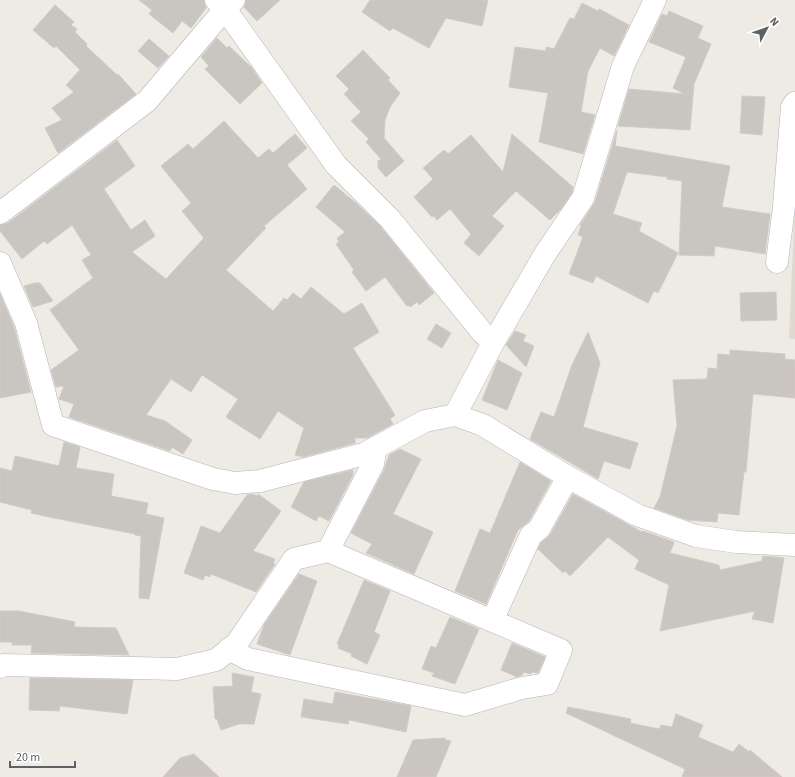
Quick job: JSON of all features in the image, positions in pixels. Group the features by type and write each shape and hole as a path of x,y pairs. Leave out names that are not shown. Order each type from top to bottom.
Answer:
{"street":[{"path":"455,414 493,343 545,254 582,198 593,169 623,66 654,0"},
{"path":"0,213 147,101 225,3 336,165 390,218 482,332 493,343"},
{"path":"777,262 784,206 792,107 795,103"},
{"path":"0,263 26,323 53,425 213,479 235,483 260,481 364,454 425,422 455,414 483,425 568,477 637,515 696,536 736,542 795,545"},
{"path":"328,551 373,464 376,447"},
{"path":"492,621 531,535 539,529 568,477"},
{"path":"0,667 3,665 177,669 216,660 229,649 237,643 294,559 328,551 561,650 547,684 522,688 465,705 248,659 229,649"}],"shaded area":[{"path":"795,198 795,339 789,339"}],"building":[{"path":"139,0 204,0 206,8 191,28 182,21 173,33 149,14 152,10"},
{"path":"246,0 280,0 257,21 244,7"},
{"path":"370,0 488,0 482,26 446,18 429,48 393,28 390,31 362,12"},
{"path":"582,3 598,11 599,9 629,25 614,56 600,48 588,71 581,112 595,115 583,154 539,142 548,93 509,87 515,47 546,51 546,47 554,49 570,18 574,19"},
{"path":"55,5 74,22 71,25 77,29 75,32 87,44 86,46 117,75 118,74 136,94 58,153 45,128 62,120 52,108 74,92 66,85 80,70 56,46 54,48 33,30"},
{"path":"669,11 703,26 698,38 711,44 694,84 690,130 618,126 629,89 685,94 673,88 686,57 649,42 662,14 667,16"},
{"path":"217,38 227,48 229,46 252,68 262,83 240,104 205,69 209,66 201,57"},
{"path":"149,39 169,56 158,68 138,51"},
{"path":"363,50 390,78 388,80 400,93 390,107 385,120 384,138 404,161 386,177 378,168 378,161 381,159 366,142 369,139 351,121 361,112 344,94 349,89 336,76"},
{"path":"742,96 765,97 762,135 740,133"},
{"path":"224,121 258,158 269,149 273,153 295,134 307,148 287,165 307,189 264,226 266,228 226,270 273,311 284,298 287,300 293,293 301,299 311,287 344,314 362,303 379,332 353,348 395,415 390,419 393,424 367,438 355,438 355,443 303,457 295,455 304,428 278,411 260,439 226,417 238,399 202,375 191,392 171,379 146,415 165,421 192,440 183,454 172,447 170,451 69,417 74,404 59,399 64,386 56,387 51,370 79,350 50,310 93,278 82,260 91,255 72,225 47,244 44,241 22,259 0,231 0,225 8,223 117,140 135,166 104,189 131,230 145,220 155,236 132,252 166,279 204,238 182,211 191,203 161,166 188,144 193,149"},
{"path":"617,130 615,146 730,166 722,207 770,214 765,254 715,246 714,256 679,255 682,181 667,179 667,177 627,172 613,214 642,223 639,231 678,253 658,293 654,291 648,303 596,276 593,283 569,274 583,237 578,235 580,225 595,202"},
{"path":"512,134 573,187 572,193 561,209 550,220 516,191 492,216 504,226 479,256 464,243 471,234 450,209 437,220 434,216 432,217 414,197 433,179 423,168 444,150 448,154 471,135 503,172"},
{"path":"334,185 381,227 434,293 419,305 417,302 410,307 409,305 407,306 385,277 366,291 352,272 354,270 336,244 339,242 337,238 345,232 316,207"},
{"path":"40,283 53,301 33,307 24,286"},
{"path":"776,292 777,320 741,321 740,293"},
{"path":"0,294 14,327 31,392 0,398"},
{"path":"436,324 451,333 442,348 427,339"},
{"path":"515,331 526,335 523,341 534,346 526,367 506,345"},
{"path":"588,332 600,363 583,427 638,443 630,469 604,461 598,479 530,439 541,412 554,417 572,365"},
{"path":"730,350 785,354 785,359 795,360 795,398 753,394 746,472 744,472 739,515 718,513 717,522 688,520 654,508 660,497 677,426 673,380 707,379 708,368 717,369 718,354 730,355"},
{"path":"498,360 522,373 507,410 482,400"},
{"path":"64,442 80,447 76,468 114,474 111,496 148,503 146,514 164,518 149,599 139,598 141,536 31,513 32,510 0,502 0,468 12,471 15,456 59,466"},
{"path":"400,449 421,459 393,514 433,532 414,574 366,553 372,544 351,533 384,470 389,455"},
{"path":"520,462 551,481 529,521 518,530 486,604 455,591 480,529 490,533"},
{"path":"353,470 353,475 329,521 319,516 316,521 291,507 304,482"},
{"path":"253,494 257,496 258,494 281,511 253,551 275,559 273,563 275,564 256,592 211,574 210,577 205,575 203,580 184,573 201,526 220,533 247,495"},
{"path":"573,494 642,532 643,531 674,542 670,553 719,565 720,570 762,561 763,556 784,558 773,623 752,619 755,611 660,631 669,585 635,569 639,560 608,537 570,576 565,571 563,573 538,549 541,543 550,535"},
{"path":"299,574 317,581 290,655 257,644 264,625"},
{"path":"364,580 390,591 374,632 380,635 367,664 351,656 352,654 338,648 339,645 337,644"},
{"path":"0,611 19,611 75,622 74,627 116,628 129,655 31,653 32,645 12,645 12,642 0,642"},
{"path":"450,617 479,629 455,684 432,676 434,673 422,669 431,646 436,648"},
{"path":"512,643 545,657 538,673 533,672 530,674 524,672 522,675 517,677 501,670"},
{"path":"232,673 254,677 251,692 261,694 254,724 239,724 221,730 217,719 215,719 213,687 233,686"},
{"path":"30,678 133,680 127,714 60,706 59,711 29,710"},
{"path":"335,692 411,706 406,732 349,720 348,724 301,717 304,699 333,704"},
{"path":"568,707 631,719 630,723 659,729 661,725 672,727 676,714 703,725 698,737 733,752 739,744 749,752 750,750 782,777 682,777 685,769 566,713"},
{"path":"445,738 446,740 451,741 436,777 397,777 413,740"},
{"path":"194,754 219,777 163,777 180,758"}]}
